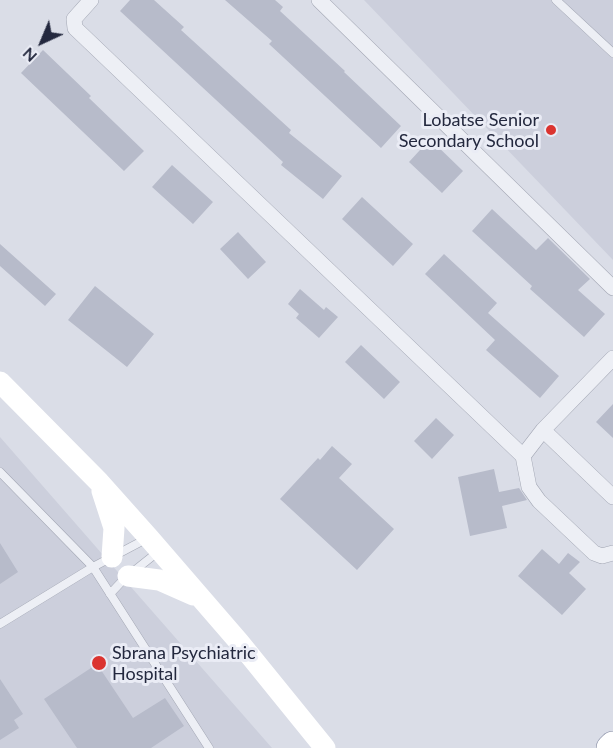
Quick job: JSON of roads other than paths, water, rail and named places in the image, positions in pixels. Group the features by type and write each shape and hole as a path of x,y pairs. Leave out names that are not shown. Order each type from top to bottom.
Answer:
{"street":[{"path":"91,0 74,19 75,28 523,456 529,487 539,501 594,553 602,556 613,553"},
{"path":"319,0 613,288"},
{"path":"523,456 543,430 613,358"},
{"path":"0,382 99,482 155,544 325,748"},
{"path":"543,430 613,497"},
{"path":"99,482 114,528 112,558"},
{"path":"128,576 159,580 204,601"}],"lane":[{"path":"556,0 613,53"},
{"path":"0,472 93,567 209,748"},
{"path":"110,594 155,544"},
{"path":"0,624 93,567 112,558 155,544"}],"place":[{"name":"Lobatse Senior Secondary School","path":"551,130"},
{"name":"Sbrana Psychiatric Hospital","path":"99,663"}]}
